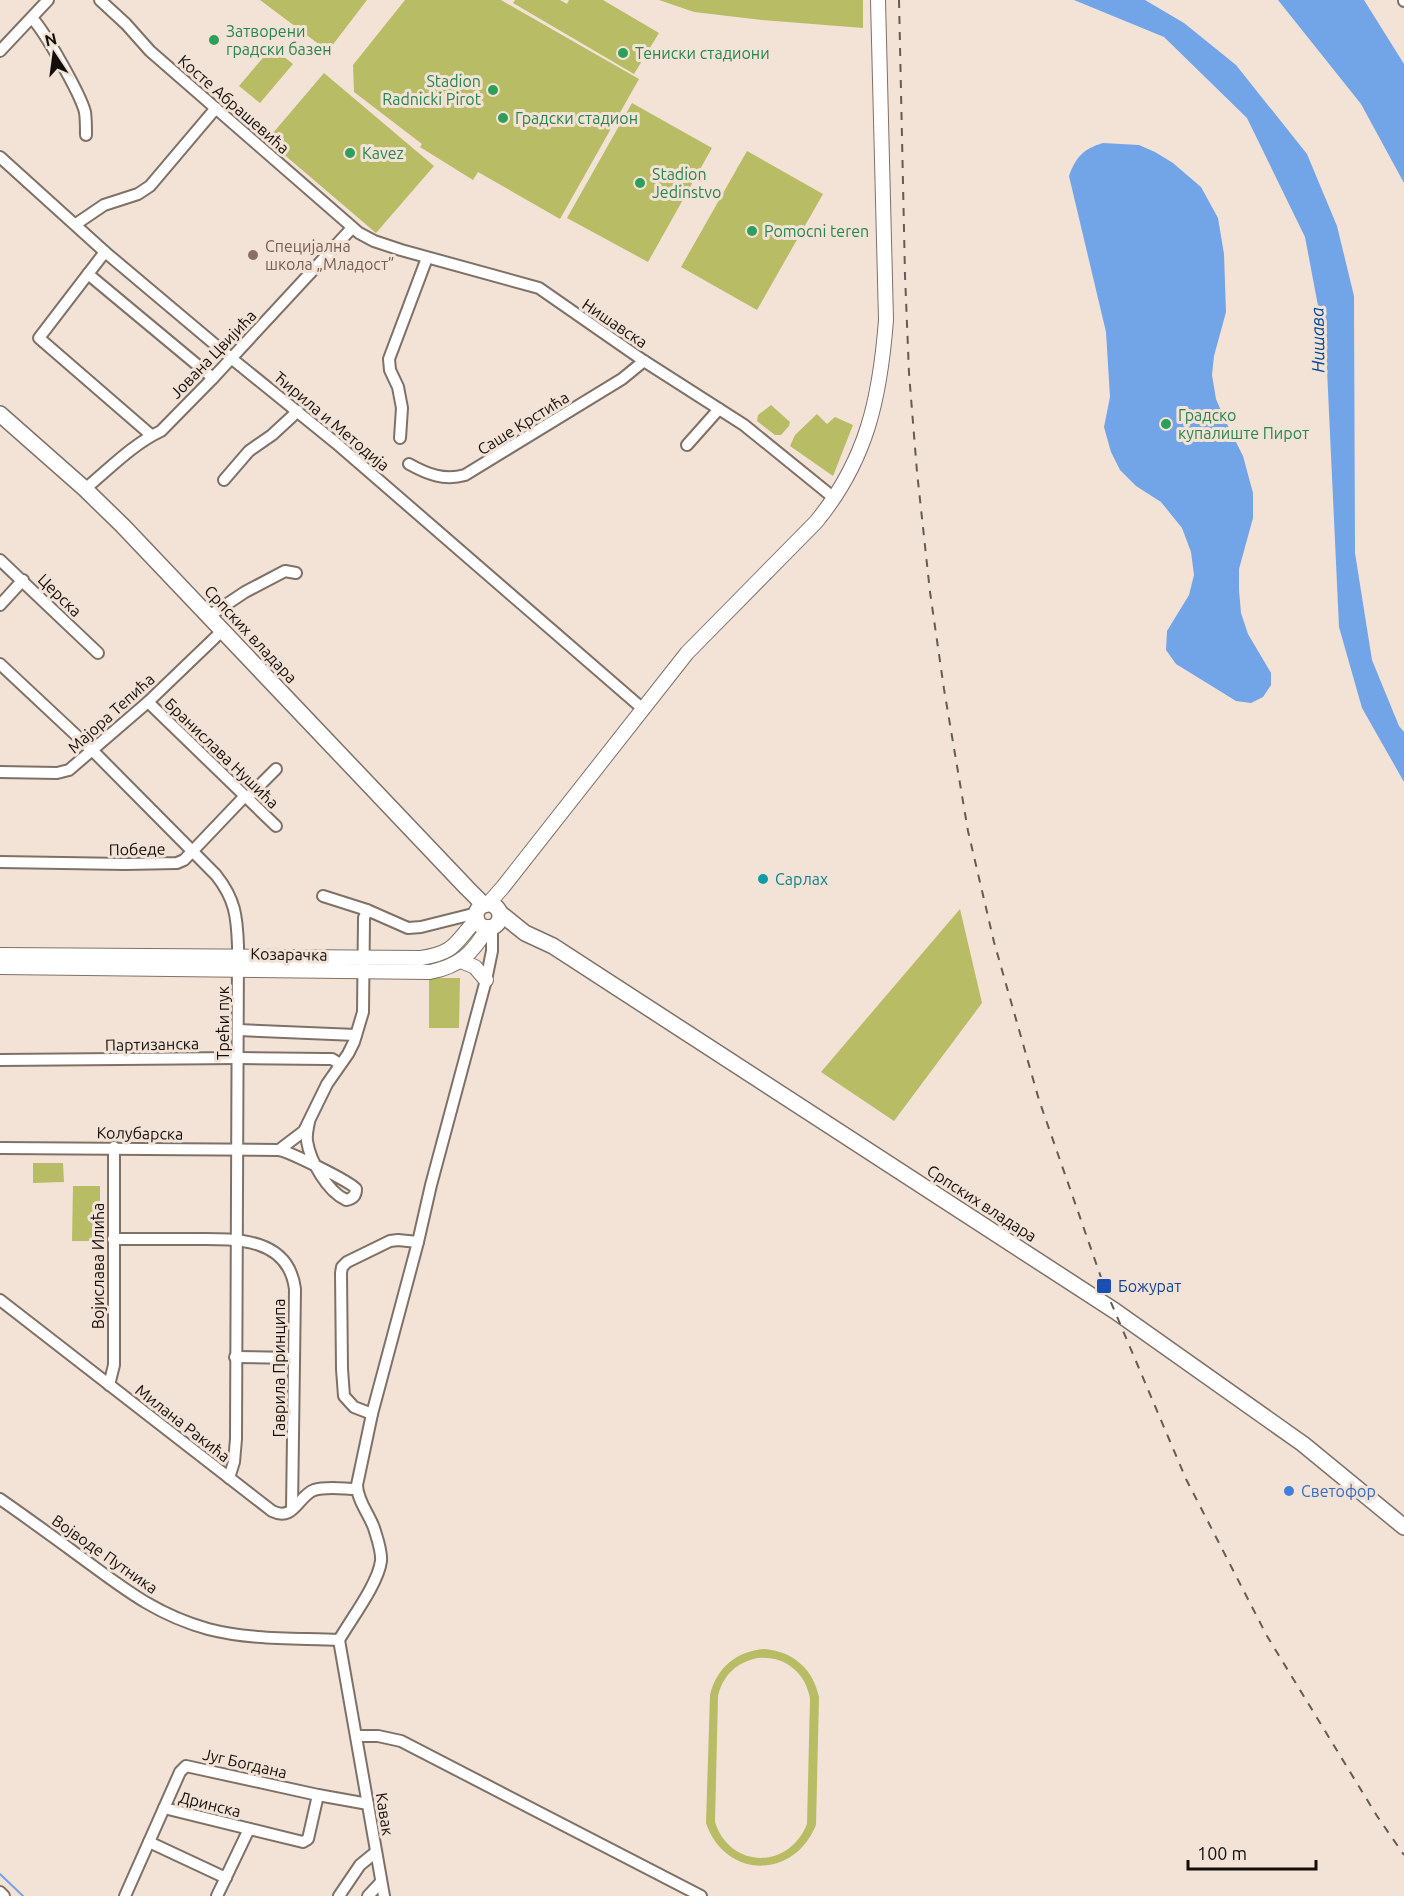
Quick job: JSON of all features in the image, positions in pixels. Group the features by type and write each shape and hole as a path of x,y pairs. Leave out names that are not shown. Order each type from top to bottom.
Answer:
{"main road":[{"name":"Српских владара","path":"0,414 85,489 209,615 503,929 525,933 553,946 1115,1311 1303,1444 1404,1527"}],"street":[{"path":"0,51 48,0"},
{"name":"Косте Абрашевића","path":"100,0 150,51 352,228"},
{"path":"486,980 475,967 462,961 477,944 488,915 503,888 687,653 816,522 853,467 874,410 886,320 878,2"},
{"path":"32,18 78,95 85,112 87,135"},
{"path":"76,224 91,212 138,194 150,186 216,108"},
{"name":"Ћирила и Методија","path":"0,157 105,252 387,486 643,709"},
{"name":"Нишавска","path":"352,228 374,241 427,258 539,288 644,362 744,425 834,498"},
{"name":"Јована Цвијића","path":"85,489 151,435 161,430 213,378 352,228"},
{"path":"105,252 39,338 151,435"},
{"path":"400,438 402,408 398,387 390,370 389,358 427,258"},
{"path":"88,274 213,378"},
{"name":"Саше Крстића","path":"409,464 442,477 459,477 470,473 622,379 644,362"},
{"path":"687,445 719,409"},
{"path":"224,480 249,451 272,435 298,411"},
{"name":"Церска","path":"0,560 98,653"},
{"path":"209,615 246,591 285,571 296,573"},
{"path":"0,605 23,580"},
{"name":"Мајора Тепића","path":"0,772 61,773 69,770 93,752 148,702 223,630"},
{"name":"Трећи пук","path":"0,664 93,752 216,875 231,898 237,918 236,1452 229,1478"},
{"name":"Бранислава Нушића","path":"148,702 276,826"},
{"name":"Победе","path":"0,862 177,863 184,860 276,769"},
{"path":"323,896 367,910 408,928 488,915"},
{"path":"363,957 364,918 367,910"},
{"path":"339,1640 371,1586 381,1559 378,1540 357,1489 372,1414 486,980 492,951 488,915"},
{"name":"Козарачка","path":"238,963 363,957 421,958 441,954 453,947 488,915"},
{"name":"Козарачка","path":"0,955 72,961 238,963 363,972 430,972 449,968 462,961"},
{"name":"Колубарска","path":"279,1150 304,1131 327,1084 348,1054 363,1012 363,957"},
{"name":"Козарачка","path":"0,967 72,961"},
{"path":"238,1029 356,1035"},
{"name":"Партизанска","path":"0,1060 332,1059 340,1064"},
{"name":"Колубарска","path":"0,1148 279,1150 315,1167 307,1137 309,1122"},
{"name":"Војислава Илића","path":"109,1384 114,1365 114,1148"},
{"name":"Гаврила Принципа","path":"113,1239 236,1239 268,1248 280,1257 289,1269 295,1289 292,1509"},
{"path":"372,1414 354,1407 344,1396 342,1267 354,1258 390,1241 418,1242"},
{"name":"Милана Ракића","path":"0,1300 272,1511 279,1514 292,1509"},
{"path":"236,1356 294,1358"},
{"path":"292,1509 314,1490 357,1489"},
{"name":"Војводе Путника","path":"0,1499 138,1599 170,1616 208,1629 253,1637 339,1640"},
{"name":"Кавак","path":"339,1640 384,1896"},
{"path":"357,1736 378,1736 401,1741 701,1896"},
{"name":"Југ Богдана","path":"125,1896 181,1770 190,1766 368,1804"},
{"name":"Дринска","path":"164,1808 305,1842 308,1839 318,1795"},
{"name":"Дринска","path":"217,1896 249,1830"},
{"path":"149,1842 226,1878"},
{"path":"339,1896 360,1865 375,1852"},
{"path":"368,1896 381,1882"}],"green space":[{"path":"260,0 367,0 328,51"},
{"name":"Градски стадион","path":"405,0 501,0 639,79 560,219 478,172 473,180 420,147 422,144 354,92 353,65"},
{"name":"Тениски стадиони","path":"515,0 560,0 567,4 569,0 603,0 659,33 634,74 513,3"},
{"path":"659,0 863,0 863,28 694,12"},
{"path":"272,47 293,64 260,103 239,86"},
{"name":"Kavez","path":"324,73 434,166 376,233 267,140"},
{"name":"Stadion Jedinstvo","path":"632,103 712,148 648,262 567,218"},
{"name":"Pomocni teren","path":"747,151 823,194 757,310 681,267"},
{"path":"771,405 790,422 781,435 775,435 757,421 758,415"},
{"path":"817,414 827,424 835,417 853,425 833,476 790,446 795,435"},
{"path":"960,909 982,1003 894,1121 821,1072"},
{"path":"429,978 460,978 459,1028 429,1028"},
{"path":"33,1163 63,1163 64,1182 33,1183"},
{"path":"73,1186 100,1186 100,1241 72,1241"},
{"path":"755,1650 775,1651 793,1658 807,1670 819,1697 816,1825 806,1843 792,1856 777,1863 760,1866 743,1863 728,1855 715,1841 706,1823 710,1695 718,1676 730,1662","holes":["768,1658 792,1667 804,1681 810,1698 807,1824 798,1839 787,1850 774,1856 760,1858 733,1849 715,1822 718,1696 723,1682 737,1666 750,1660"]}],"water":[{"path":"1074,0 1145,0 1184,23 1236,65 1307,154 1337,226 1354,296 1355,553 1372,660 1399,726 1404,732 1404,782 1362,708 1339,627 1326,348 1305,237 1247,118 1164,37"},
{"path":"1278,0 1364,0 1404,64 1404,183 1361,104"},
{"name":"Градско купалиште Пирот","path":"1103,143 1139,145 1173,163 1201,187 1218,218 1224,254 1226,312 1214,356 1212,375 1216,399 1243,456 1253,493 1253,518 1239,569 1241,613 1248,634 1271,673 1271,685 1263,697 1251,703 1236,701 1176,664 1166,650 1167,631 1189,595 1194,575 1191,552 1182,528 1161,502 1136,486 1120,470 1111,452 1104,427 1110,397 1106,332 1069,176 1081,155 1090,148"}],"waterway":[{"path":"0,1874 23,1896"}],"railway":[{"path":"899,0 905,275 909,373 917,472 930,592 944,689 968,831 994,942 1039,1100 1104,1286 1186,1479 1267,1636 1377,1816 1404,1855"}],"place":[{"name":"Затворени градски базен","path":"214,40"},
{"name":"Тениски стадиони","path":"623,53"},
{"name":"Stadion Radnicki Pirot","path":"493,90"},
{"name":"Градски стадион","path":"503,118"},
{"name":"Kavez","path":"350,153"},
{"name":"Stadion Jedinstvo","path":"640,183"},
{"name":"Pomocni teren","path":"752,231"},
{"name":"Специјална школа „Младост”","path":"253,255"},
{"name":"Градско купалиште Пирот","path":"1166,424"},
{"name":"Сарлах","path":"763,879"},
{"name":"Божурат","path":"1104,1286"},
{"name":"Светофор","path":"1289,1491"}],"water label":[{"name":"Нишава","path":"1318,340"}]}
